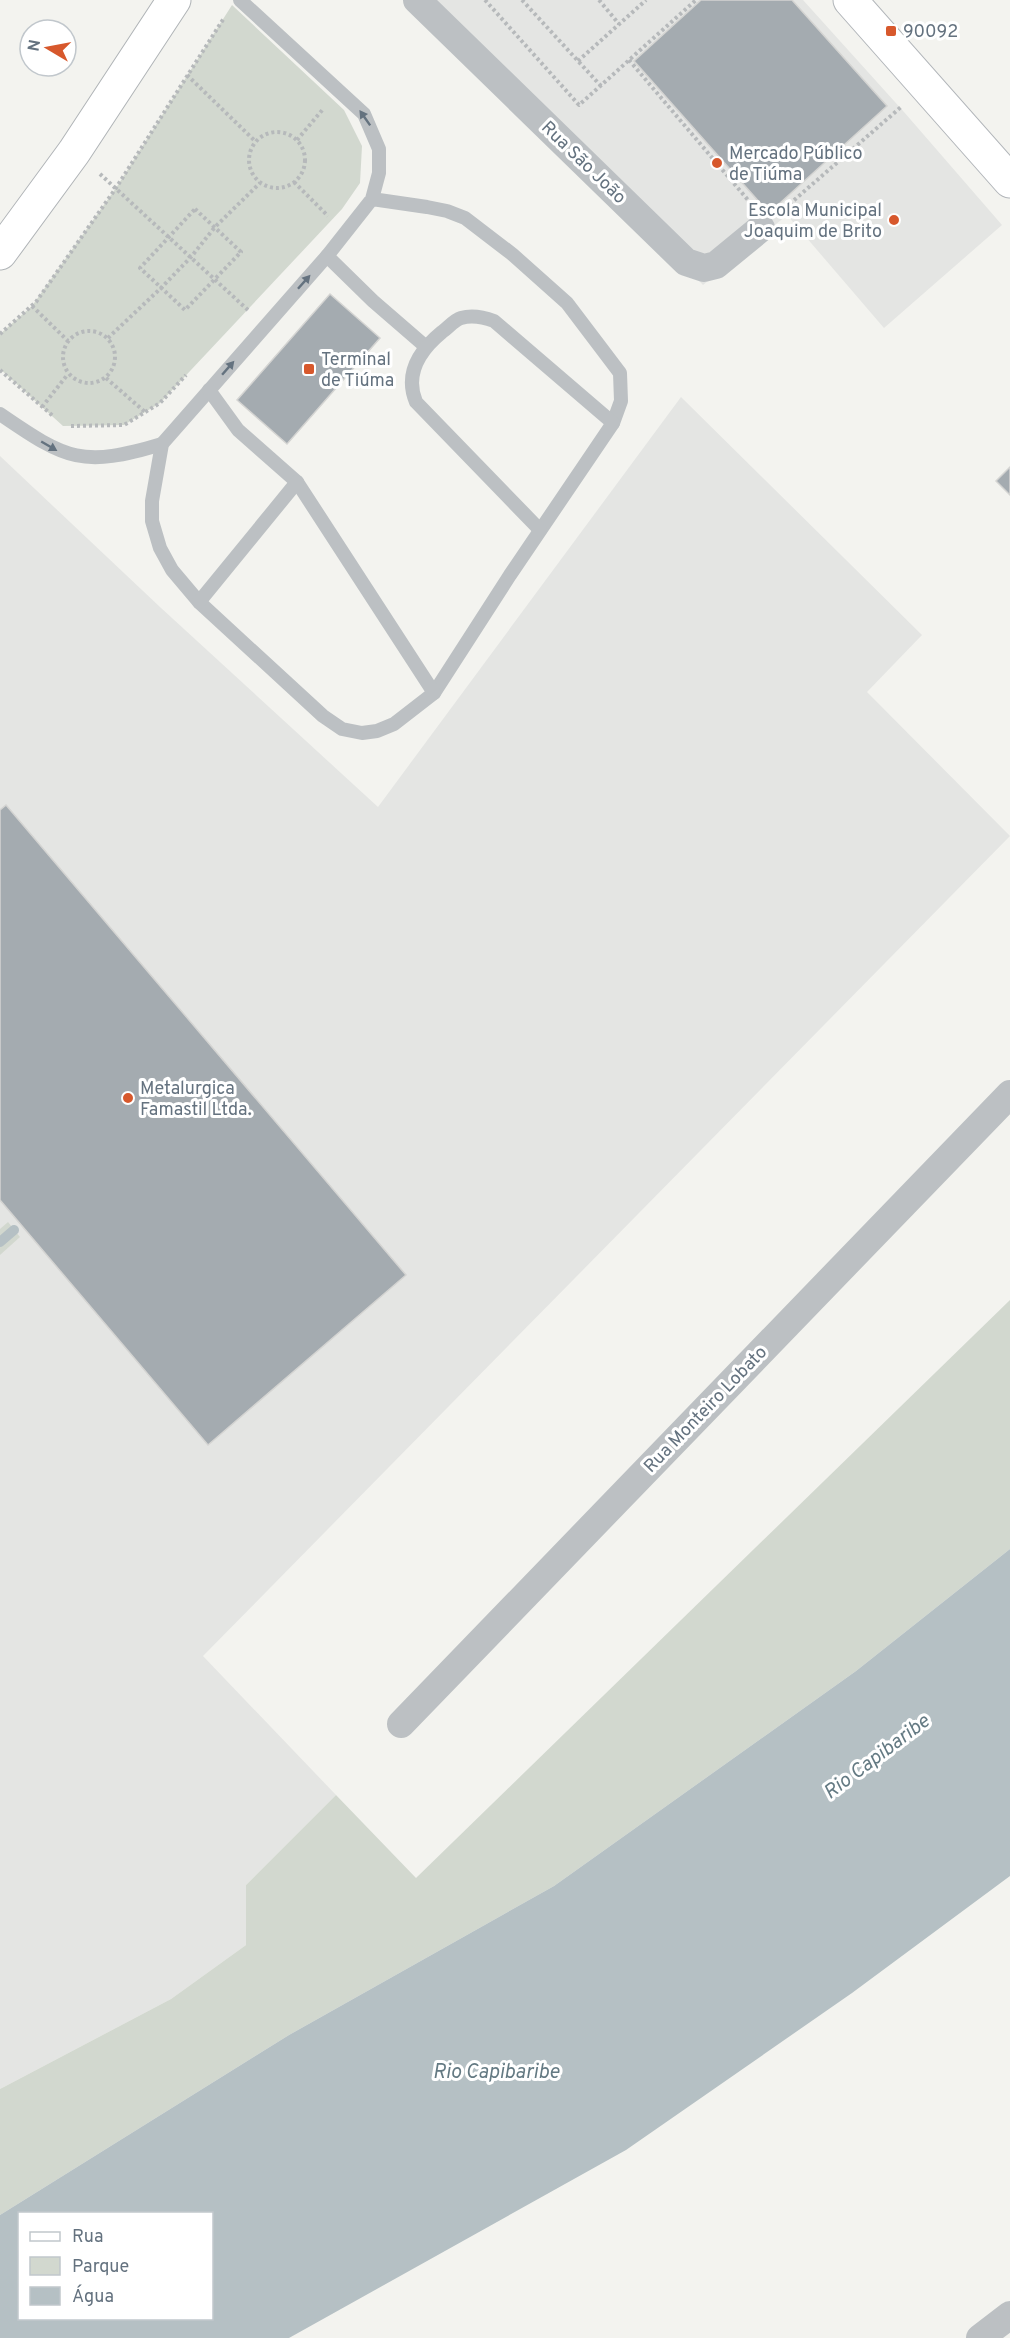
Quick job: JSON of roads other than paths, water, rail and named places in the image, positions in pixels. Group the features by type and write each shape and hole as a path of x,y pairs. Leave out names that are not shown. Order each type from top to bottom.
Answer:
{"main road":[{"path":"0,253 74,152 174,0"},
{"path":"850,0 1010,181"}],"street":[{"name":"Rua São João","path":"417,0 686,262 698,267 710,268 765,226"},
{"name":"Rua Monteiro Lobato","path":"401,1724 1010,1094"}],"lane":[{"path":"240,0 364,114 379,149 380,173 372,199 327,256 162,444 152,501 152,521 160,548 172,570 199,602 323,716 342,729 362,733 377,731 394,724 434,693 613,423 621,401 620,373 567,303 512,254 465,218 447,211 372,199"},
{"path":"327,256 373,301 425,346"},
{"path":"540,530 416,402 412,393 411,380 414,366 425,346 459,319 482,317 494,321 613,423"},
{"path":"209,390 238,430 297,482 434,693"},
{"path":"0,414 58,451 87,458 123,456 162,444"},
{"path":"199,602 297,482"}],"water":[{"name":"Rio Capibaribe","path":"1010,1549 1010,1876 852,1993 626,2150 289,2338 0,2338 0,2215 289,2035 554,1886 856,1671"}],"waterway":[{"path":"0,1242 14,1230"}],"place":[{"name":"90092","path":"891,31"},
{"name":"Mercado Público de Tiúma","path":"717,163"},
{"name":"Escola Municipal Joaquim de Brito","path":"894,220"},
{"name":"Terminal de Tiúma","path":"309,369"},
{"name":"Metalurgica Famastil Ltda.","path":"128,1098"}]}
